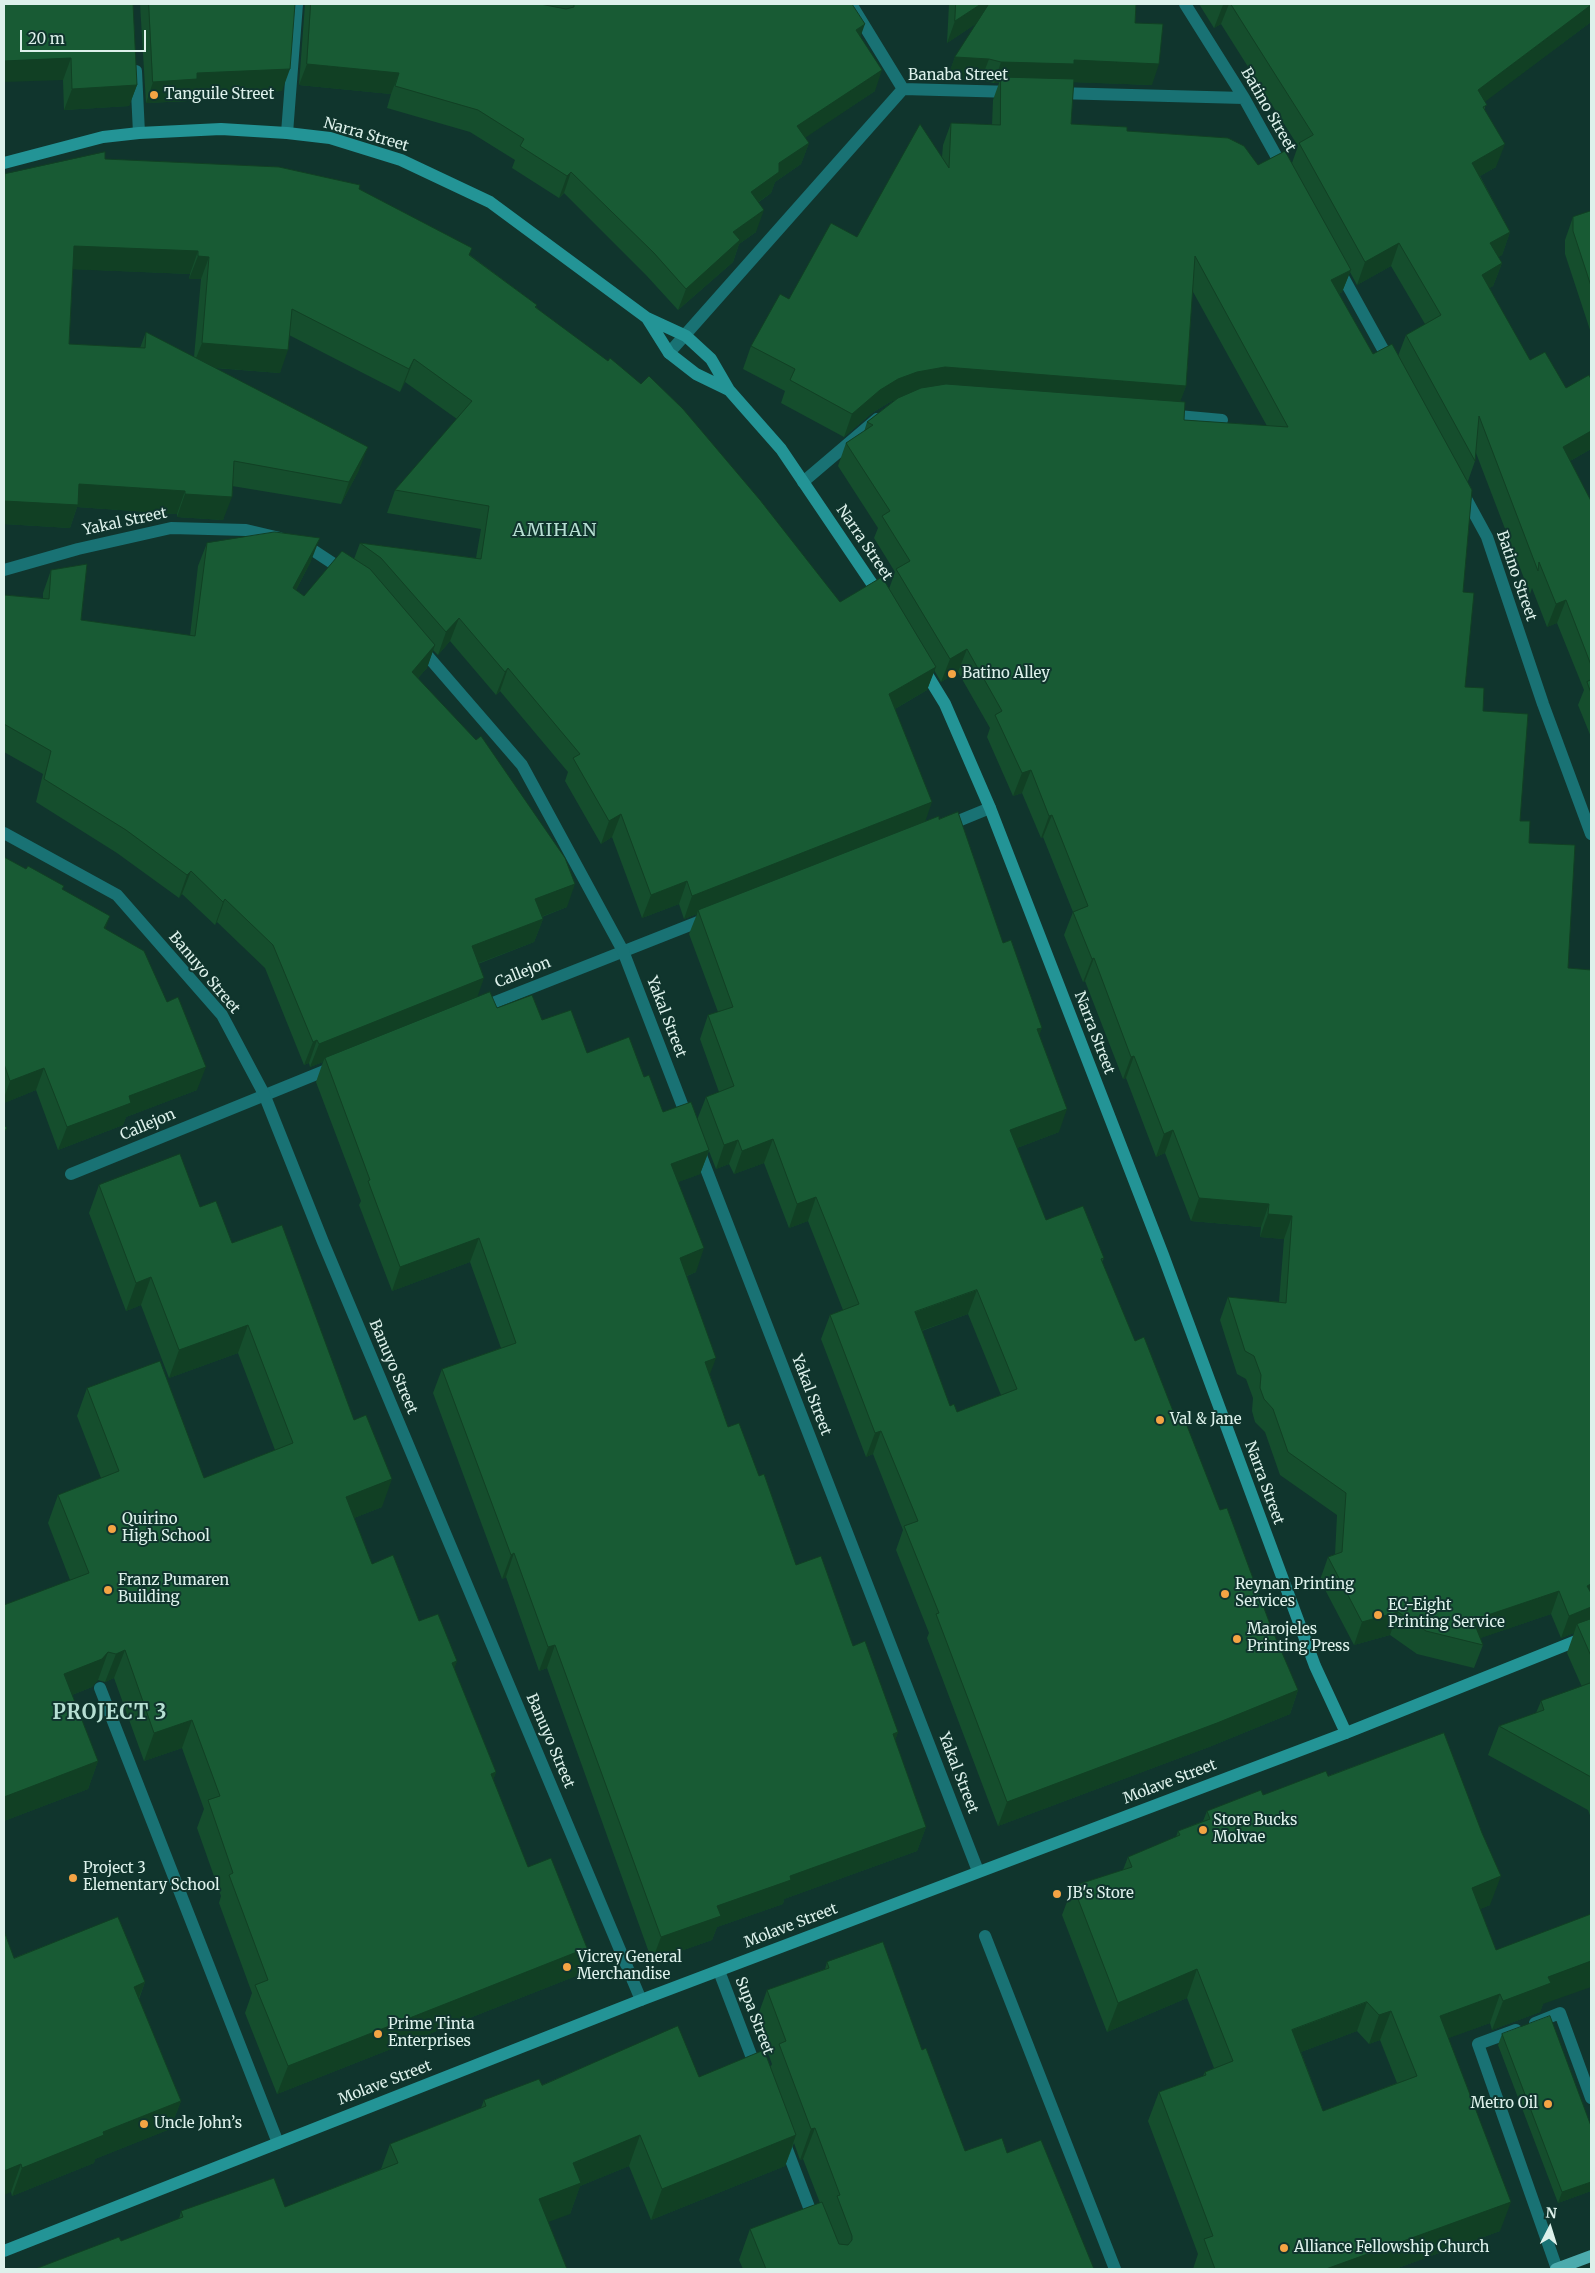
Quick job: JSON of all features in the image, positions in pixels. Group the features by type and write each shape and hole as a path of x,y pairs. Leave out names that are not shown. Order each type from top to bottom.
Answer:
{"main road":[{"path":"1557,2269 1591,2256"}],"street":[{"path":"287,133 297,4"},
{"path":"850,4 903,90"},
{"name":"Batino Street","path":"1185,4 1244,98 1291,184"},
{"path":"134,53 139,133"},
{"name":"Banaba Street","path":"670,353 903,90 1244,98"},
{"name":"Narra Street","path":"4,163 103,137 139,133 221,129 287,133 330,138 401,160 490,202 647,318 686,336 711,360 730,390 781,449 866,572 885,605"},
{"path":"1330,253 1396,373"},
{"name":"Narra Street","path":"647,318 670,353 696,374 730,390"},
{"path":"803,482 888,412"},
{"path":"1153,414 1222,420"},
{"name":"Batino Street","path":"1458,485 1487,537 1543,704 1591,834"},
{"name":"Yakal Street","path":"4,570 78,549 171,528 246,530 306,545 360,581"},
{"name":"Yakal Street","path":"412,638 522,765 623,951 978,1871"},
{"name":"Narra Street","path":"915,655 944,704 990,808 1163,1255 1315,1666 1346,1732"},
{"path":"938,829 990,808"},
{"name":"Banuyo Street","path":"4,833 116,895 222,1014 264,1094 327,1251 641,2000"},
{"name":"Callejon","path":"466,1014 725,912"},
{"name":"Callejon","path":"71,1174 347,1061"},
{"name":"Molave Street","path":"4,2251 641,2000 1346,1732 1591,1635"},
{"path":"100,1688 278,2143"},
{"path":"985,1936 1115,2269"},
{"name":"Supa Street","path":"719,1971 762,2083"},
{"path":"1557,2269 1478,2044 1560,2013 1591,2098"},
{"path":"780,2129 819,2232"}],"building":[{"path":"4,4 133,4 137,85 72,89 71,58 4,61"},
{"path":"149,4 295,4 290,69 197,73 197,79 153,82"},
{"path":"311,4 540,4 566,9 574,7 574,4 852,4 865,24 856,30 882,70 797,126 809,143 779,163 779,172 751,192 764,210 733,232 740,240 686,289 654,253 571,172 567,176 520,146 524,139 478,110 395,86 399,73 307,64"},
{"path":"956,4 981,4 955,21"},
{"path":"989,4 1136,4 1135,23 1163,24 1159,64 1074,60 1074,64 1001,62 989,59 955,57"},
{"path":"1231,4 1591,4 1478,90 1487,105 1483,107 1505,144 1472,163 1510,232 1490,243 1502,263 1482,275 1530,360 1545,352 1566,388 1589,375 1591,379 1591,431 1563,447 1591,501 1591,665 1566,600 1556,604 1539,562 1538,571 1479,416 1475,461 1406,335 1441,315 1399,243 1365,262 1299,143 1313,135"},
{"path":"1001,77 1074,79 1071,124 1127,127 1127,131 1228,138 1244,146 1258,165 1285,151 1351,270 1331,280 1373,354 1392,344 1472,490 1463,592 1474,593 1465,687 1484,688 1483,711 1528,714 1520,821 1530,821 1529,843 1575,845 1568,968 1591,970 1591,1584 1587,1586 1591,1593 1591,1607 1569,1616 1559,1591 1473,1620 1483,1645 1426,1631 1398,1612 1362,1622 1328,1557 1342,1552 1346,1493 1288,1452 1273,1409 1264,1399 1260,1388 1261,1375 1254,1356 1245,1351 1228,1297 1286,1303 1292,1216 1268,1214 1269,1204 1199,1198 1173,1130 1164,1134 1134,1056 1131,1057 1094,958 1092,959 1073,912 1088,906 1052,815 1049,816 1031,770 1022,773 995,715 1002,711 967,649 950,659 896,569 910,561 882,516 890,511 846,443 873,425 867,422 898,398 921,388 946,384 1185,402 1184,420 1288,427 1195,256 1186,386 945,367 917,372 898,379 880,390 852,414 790,380 795,369 751,346 780,294 789,299 831,223 857,237 920,124 949,168 951,123 1000,125"},
{"path":"105,152 105,159 279,167 360,185 359,189 472,248 469,255 608,361 610,358 641,384 649,376 683,409 760,500 840,602 882,577 936,667 889,694 932,802 692,896 687,881 651,895 621,814 609,821 573,758 580,754 508,668 505,672 459,618 446,632 381,558 360,543 481,559 489,506 395,490 472,401 414,359 409,369 292,309 288,350 202,343 209,257 198,256 198,251 74,246 69,344 145,348 146,332 368,447 349,482 234,461 232,497 185,494 185,491 79,484 78,505 4,501 5,174"},
{"path":"1591,211 1591,286 1573,231 1573,217"},
{"path":"275,532 320,538 293,588 304,596 342,551 370,569 435,645 412,672 476,740 481,736 565,858 575,884 535,899 543,919 472,946 484,978 319,1044 317,1040 313,1042 273,945 225,899 223,902 191,871 187,875 126,830 44,779 51,751 4,724 4,595 49,599 51,570 87,564 81,620 195,636 207,543"},
{"path":"1591,680 1591,693 1587,682"},
{"path":"958,812 1003,943 1011,940 1042,1028 1037,1029 1067,1109 1010,1130 1046,1220 1083,1206 1104,1258 1101,1259 1135,1341 1144,1337 1175,1416 1182,1413 1220,1510 1227,1508 1271,1627 1298,1690 1217,1723 1007,1802 936,1614 939,1613 904,1526 918,1521 881,1431 875,1433 830,1315 859,1304 816,1197 797,1204 773,1139 742,1151 738,1140 724,1145 706,1097 734,1086 708,1015 733,1007 698,910 939,816 939,819","holes":["977,1290 1017,1389 957,1412 954,1404 950,1406 915,1312"]},
{"path":"4,857 26,869 28,866 64,886 62,889 110,916 104,928 144,951 167,1002 178,997 206,1067 129,1096 131,1103 67,1127 44,1068 10,1081 4,1064"},
{"path":"490,992 497,1008 532,995 542,1020 571,1010 587,1053 629,1037 644,1077 649,1075 663,1112 691,1102 709,1150 671,1164 704,1248 680,1258 716,1358 705,1362 728,1427 739,1423 759,1476 764,1474 796,1565 821,1556 853,1646 865,1641 898,1732 893,1734 926,1827 790,1876 791,1880 717,1906 721,1916 661,1937 555,1645 548,1647 514,1553 511,1555 442,1369 516,1343 479,1238 400,1267 325,1058"},
{"path":"180,1154 200,1207 216,1201 232,1243 282,1225 354,1420 366,1415 392,1479 346,1497 372,1564 393,1555 419,1621 438,1614 457,1661 452,1663 496,1772 491,1774 528,1867 551,1858 587,1948 288,2066 255,1985 268,1980 229,1875 233,1873 208,1800 220,1796 192,1720 154,1733 125,1650 116,1654 108,1652 102,1659 64,1674 98,1761 4,1797 4,1605 89,1573 58,1495 119,1471 87,1388 160,1361 204,1478 293,1443 248,1325 179,1350 151,1277 136,1283 99,1185"},
{"path":"1591,1619 1591,1656 1577,1624"},
{"path":"1591,1683 1591,1777 1499,1726 1544,1710 1541,1701"},
{"path":"1444,1733 1482,1833 1501,1876 1472,1888 1496,1950 1591,1914 1591,1961 1548,1977 1551,1983 1503,2001 1500,1994 1440,2016 1511,2202 1326,2269 1215,2269 1204,2239 1213,2236 1159,2092 1206,2075 1205,2072 1233,2061 1197,1969 1118,2003 1073,1886 1132,1867 1128,1857 1180,1835 1178,1831 1210,1819 1207,1811 1261,1790 1263,1795 1326,1771 1328,1776","holes":["1367,2002 1379,2015 1391,2011 1417,2076 1323,2111 1292,2030"]},
{"path":"118,1917 145,1982 134,1987 181,2101 103,2132 104,2135 22,2168 21,2164 4,2171 4,1931 14,1958"},
{"path":"883,1942 922,2050 926,2048 965,2151 1002,2138 1007,2153 1041,2140 1094,2269 766,2269 750,2229 822,2202 839,2244 848,2245 852,2240 837,2196 840,2195 815,2128 811,2129 779,2044 786,2041 767,1990 829,1968 827,1962"},
{"name":"Metro Oil","path":"1550,2016 1591,2126 1591,2182 1562,2192 1502,2034"},
{"path":"678,2026 699,2077 764,2050 796,2135 662,2189 640,2135 573,2163 581,2183 539,2199 567,2269 35,2269 119,2237 121,2241 183,2217 181,2211 274,2178 285,2207 398,2163 390,2144 486,2106 484,2100 539,2079 542,2085"}],"place":[{"name":"Tanguile Street","path":"154,95"},
{"name":"Batino Alley","path":"952,674"},
{"name":"Val & Jane","path":"1160,1420"},
{"name":"Quirino High School","path":"112,1529"},
{"name":"Franz Pumaren Building","path":"108,1590"},
{"name":"Reynan Printing Services","path":"1225,1594"},
{"name":"EC-Eight Printing Service","path":"1378,1615"},
{"name":"Marojeles Printing Press","path":"1237,1639"},
{"name":"Store Bucks Molvae","path":"1203,1830"},
{"name":"Project 3 Elementary School","path":"73,1878"},
{"name":"JB's Store","path":"1057,1894"},
{"name":"Vicrey General Merchandise","path":"567,1967"},
{"name":"Prime Tinta Enterprises","path":"378,2034"},
{"name":"Metro Oil","path":"1548,2104"},
{"name":"Uncle John’s","path":"144,2124"},
{"name":"Alliance Fellowship Church","path":"1284,2248"}],"district":[{"name":"AMIHAN","path":"555,531"},
{"name":"PROJECT 3","path":"110,1713"}]}
